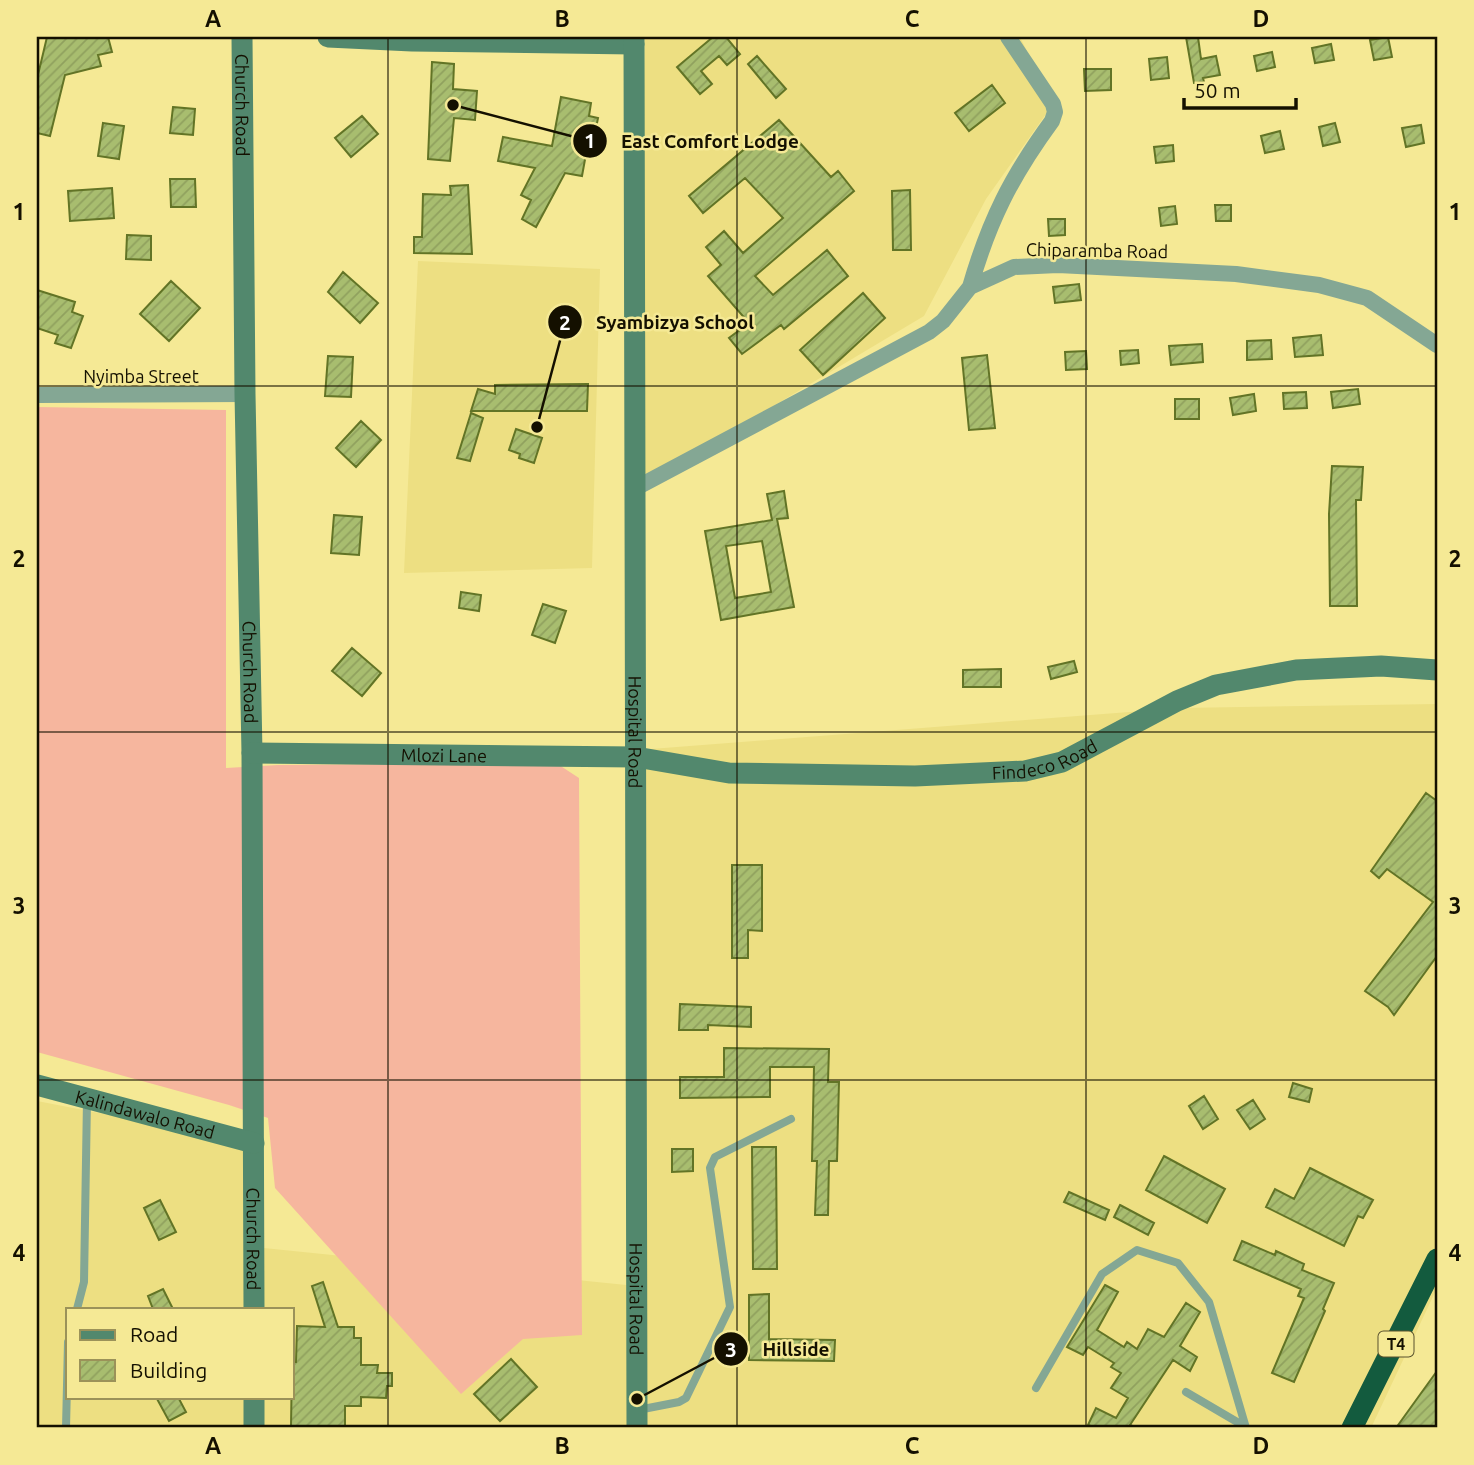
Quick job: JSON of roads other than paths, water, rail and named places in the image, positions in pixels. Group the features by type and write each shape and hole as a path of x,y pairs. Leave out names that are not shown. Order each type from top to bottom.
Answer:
{"highway":[{"name":"T4","path":"1352,1428 1437,1259"}],"street":[{"name":"Church Road","path":"242,37 252,753 254,1308"},
{"path":"328,37 411,41 634,40"},
{"path":"970,287 996,210 1055,112 1053,104 1008,37"},
{"name":"Hospital Road","path":"634,40 637,1419"},
{"name":"Chiparamba Road","path":"634,489 929,332 943,321 970,287 1014,268 1058,265 1236,274 1319,285 1367,298 1437,345"},
{"name":"Nyimba Street","path":"37,395 245,394"},
{"name":"Findeco Road","path":"636,757 729,773 915,776 1025,771 1062,762 1177,701 1216,685 1296,670 1381,666 1437,670"},
{"name":"Mlozi Lane","path":"252,753 636,757"},
{"name":"Kalindawalo Road","path":"37,1085 254,1143"},
{"path":"254,1398 254,1428"}],"lane":[{"path":"77,1308 84,1282 87,1097"},
{"path":"637,1419 686,1398 730,1307 710,1168 712,1162 715,1157 791,1119"},
{"path":"1036,1388 1102,1274 1137,1250 1178,1263 1209,1302 1245,1427"},
{"path":"1186,1392 1245,1427"},
{"path":"66,1428 67,1398"}],"place":[{"name":"East Comfort Lodge","path":"453,105"},
{"name":"Syambizya School","path":"537,427"},
{"name":"Hillside","path":"637,1399"}]}
